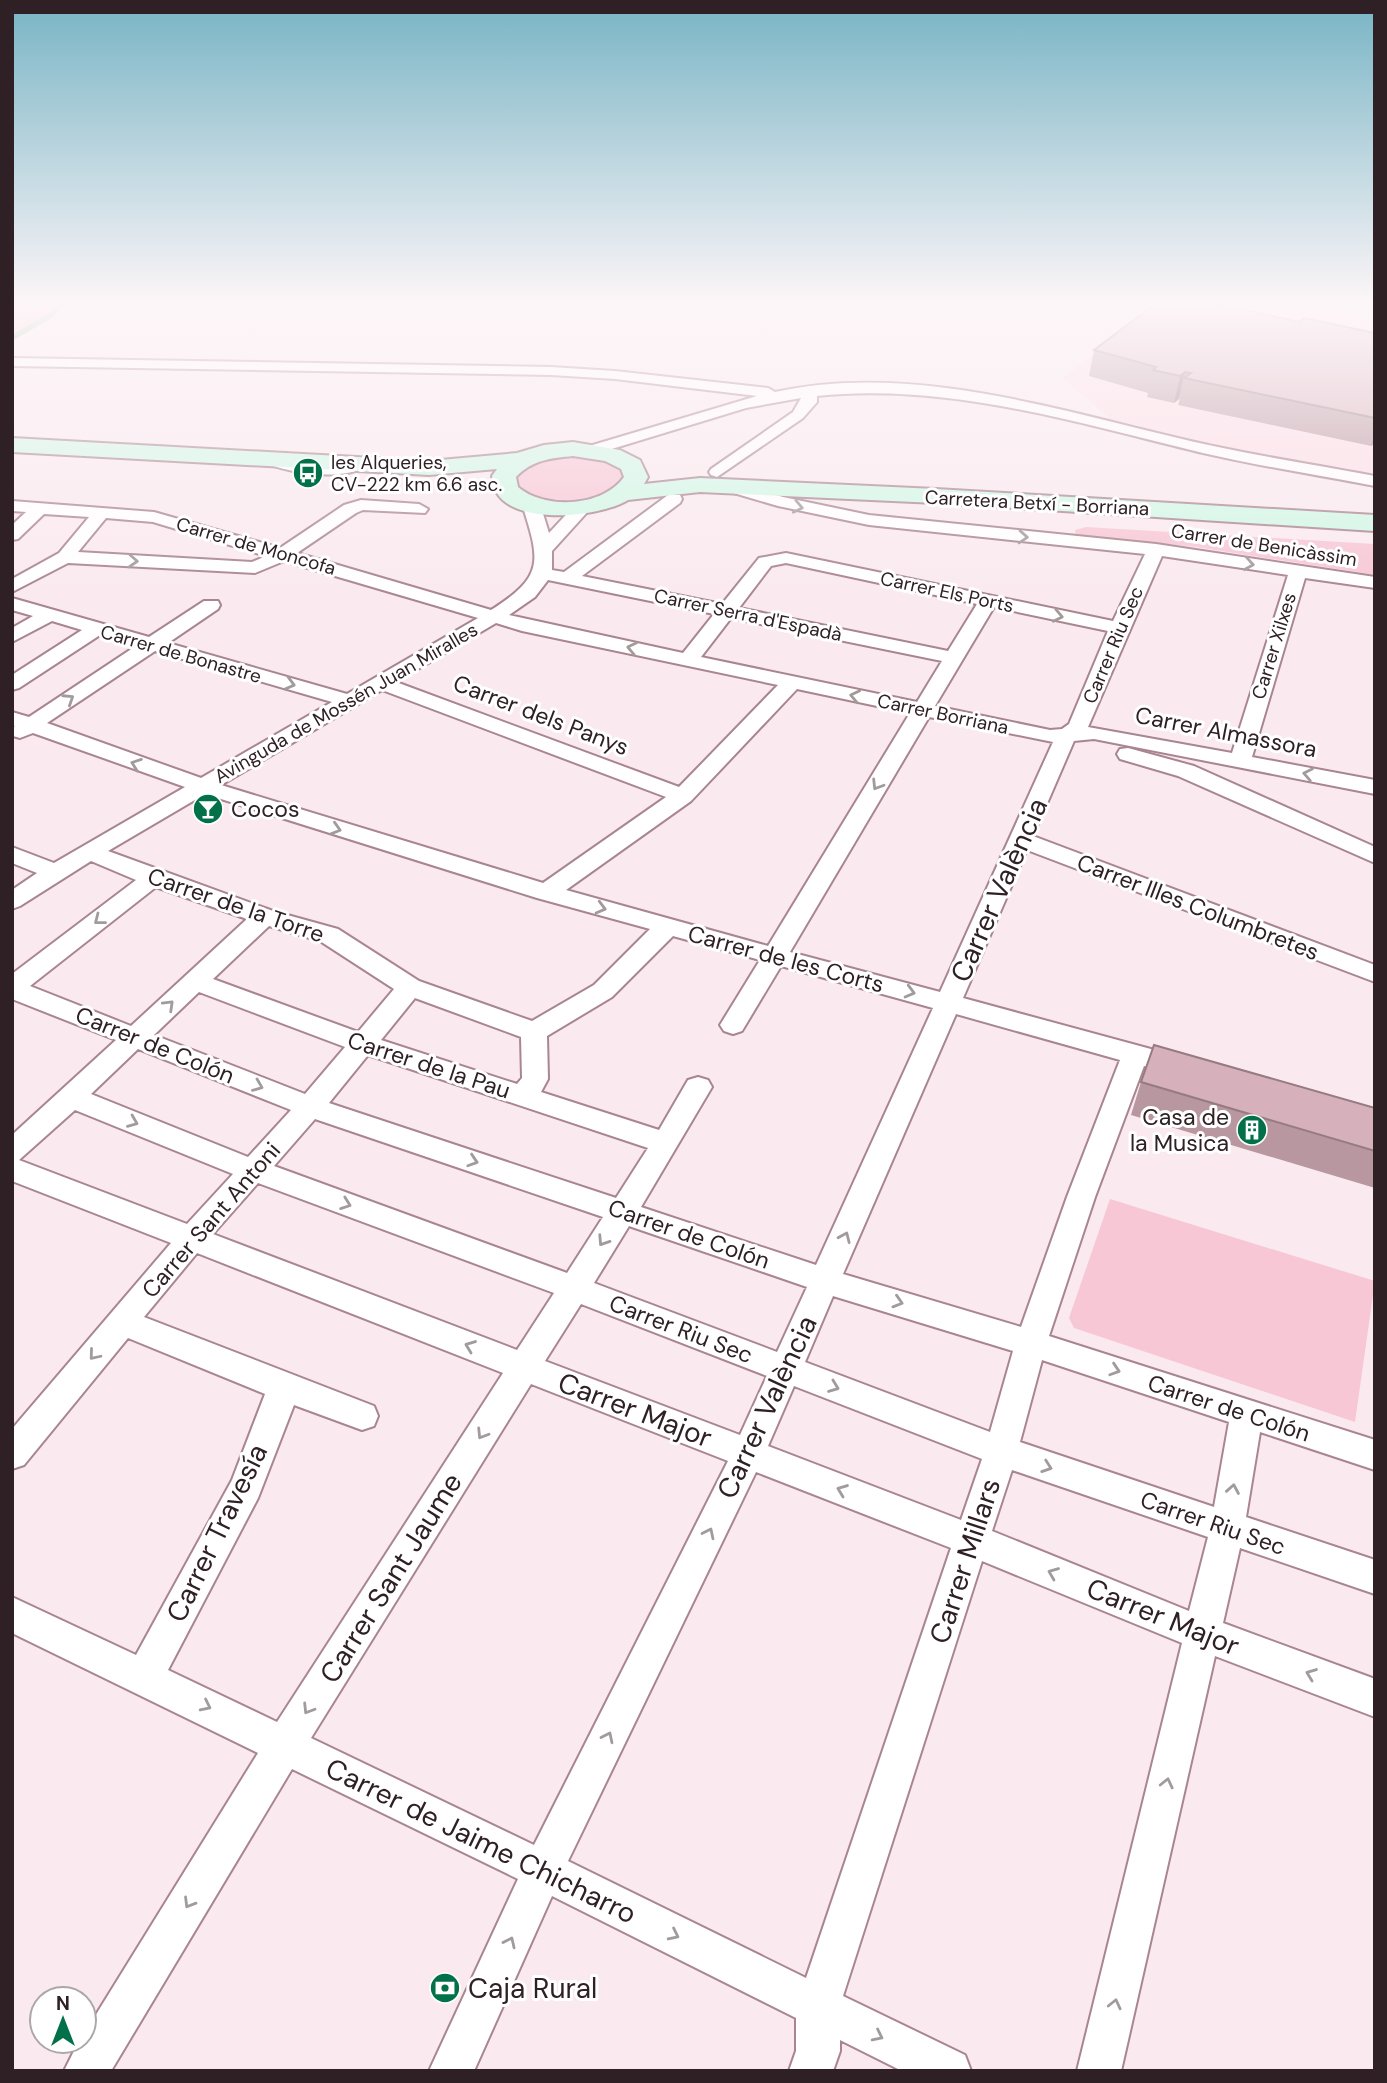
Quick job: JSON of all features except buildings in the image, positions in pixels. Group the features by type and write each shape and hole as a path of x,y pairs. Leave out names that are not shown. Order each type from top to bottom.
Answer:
{"main road":[{"path":"12,445 429,468 519,460 553,450 592,450 619,457 630,475 600,505 582,508 531,504 508,492 503,484 503,476 519,460"},
{"path":"429,468 503,484"},
{"name":"Carretera Betxí - Borriana","path":"630,475 1375,523"}],"street":[{"path":"592,450 755,401"},
{"path":"717,482 798,415 809,401"},
{"path":"993,401 1025,406 1220,452 1375,481"},
{"path":"630,475 640,446 655,433"},
{"name":"Carrer de Benicàssim","path":"717,482 774,502 863,521 932,530 1156,550 1375,583"},
{"path":"567,578 674,499"},
{"path":"531,504 545,548 542,573"},
{"path":"65,557 255,568 284,554 349,509 361,505 419,509"},
{"name":"Carrer de Moncofa","path":"12,506 154,517 495,616"},
{"path":"12,535 40,508"},
{"path":"545,548 582,508"},
{"path":"12,587 65,557 103,511"},
{"name":"Carrer Riu Sec","path":"1066,736 1078,727 1119,628 1156,550"},
{"name":"Carrer Els Ports","path":"776,560 786,558 1119,628"},
{"path":"688,660 765,562 776,560"},
{"name":"Carrer Xilxes","path":"1240,761 1298,571"},
{"name":"Carrer Serra d'Espadà","path":"542,573 955,658"},
{"name":"Avinguda de Mossén Juan Miralles","path":"12,901 55,872 495,616 533,589 542,573"},
{"path":"733,1025 772,956 988,601"},
{"name":"Carrer de Bonastre","path":"12,604 350,701"},
{"path":"12,737 22,721 151,646 211,605"},
{"path":"12,636 47,615"},
{"name":"Carrer Borriana","path":"495,616 522,625 791,683 1050,736 1066,736 1083,743 1189,761 1375,856"},
{"path":"12,684 95,630"},
{"name":"Carrer dels Panys","path":"381,683 683,796"},
{"path":"545,893 683,796 791,683"},
{"name":"Carrer de les Corts","path":"22,721 200,788 545,893 1201,1073"},
{"name":"Carrer València","path":"450,2071 543,1870 748,1454 1066,736"},
{"name":"Carrer Almassora","path":"1189,761 1240,761 1375,787"},
{"name":"Carrer Illes Columbretes","path":"1022,840 1375,974"},
{"name":"Carrer de la Torre","path":"89,852 264,917 329,935 410,987 534,1032"},
{"path":"12,854 55,872"},
{"path":"12,988 153,878"},
{"path":"12,1152 264,917"},
{"path":"523,1096 535,1079 534,1032 603,991 667,927"},
{"name":"Carrer de la Pau","path":"194,981 365,1044 666,1143"},
{"name":"Carrer Sant Antoni","path":"12,1454 193,1237 365,1044 410,987"},
{"name":"Carrer de Colón","path":"12,988 310,1107 825,1281 1031,1343 1375,1455"},
{"name":"Carrer Millars","path":"811,2071 818,2051 818,2006 1001,1451 1031,1343 1081,1197 1135,1054"},
{"name":"Carrer Sant Jaume","path":"86,2071 285,1745 666,1143 698,1087"},
{"name":"Carrer Riu Sec","path":"70,1097 253,1170 574,1288 1001,1451 1375,1577"},
{"name":"Carrer Major","path":"12,1169 972,1540 1203,1634 1375,1698"},
{"path":"122,1321 362,1416"},
{"name":"Carrer Travesía","path":"144,1676 246,1488 284,1387"},
{"path":"1099,2071 1227,1528 1247,1414"},
{"name":"Carrer de Jaime Chicharro","path":"12,1614 543,1870 949,2071"}],"shaded area":[{"path":"1090,401 1375,401 1375,473 1367,474 1189,441 1114,422"},
{"path":"562,453 608,459 624,471 622,482 615,490 603,496 558,503 534,499 515,487 515,472 521,466"},
{"path":"1086,527 1375,544 1375,575 1196,547 1076,535 1075,530"},
{"path":"1110,1199 1375,1281 1355,1422 1074,1328 1069,1318"}],"place":[{"name":"les Alqueries, CV-222 km 6.6 asc.","path":"308,473"},
{"name":"Cocos","path":"208,809"},
{"name":"Casa de la Musica","path":"1252,1130"},
{"name":"Caja Rural","path":"445,1988"}]}
